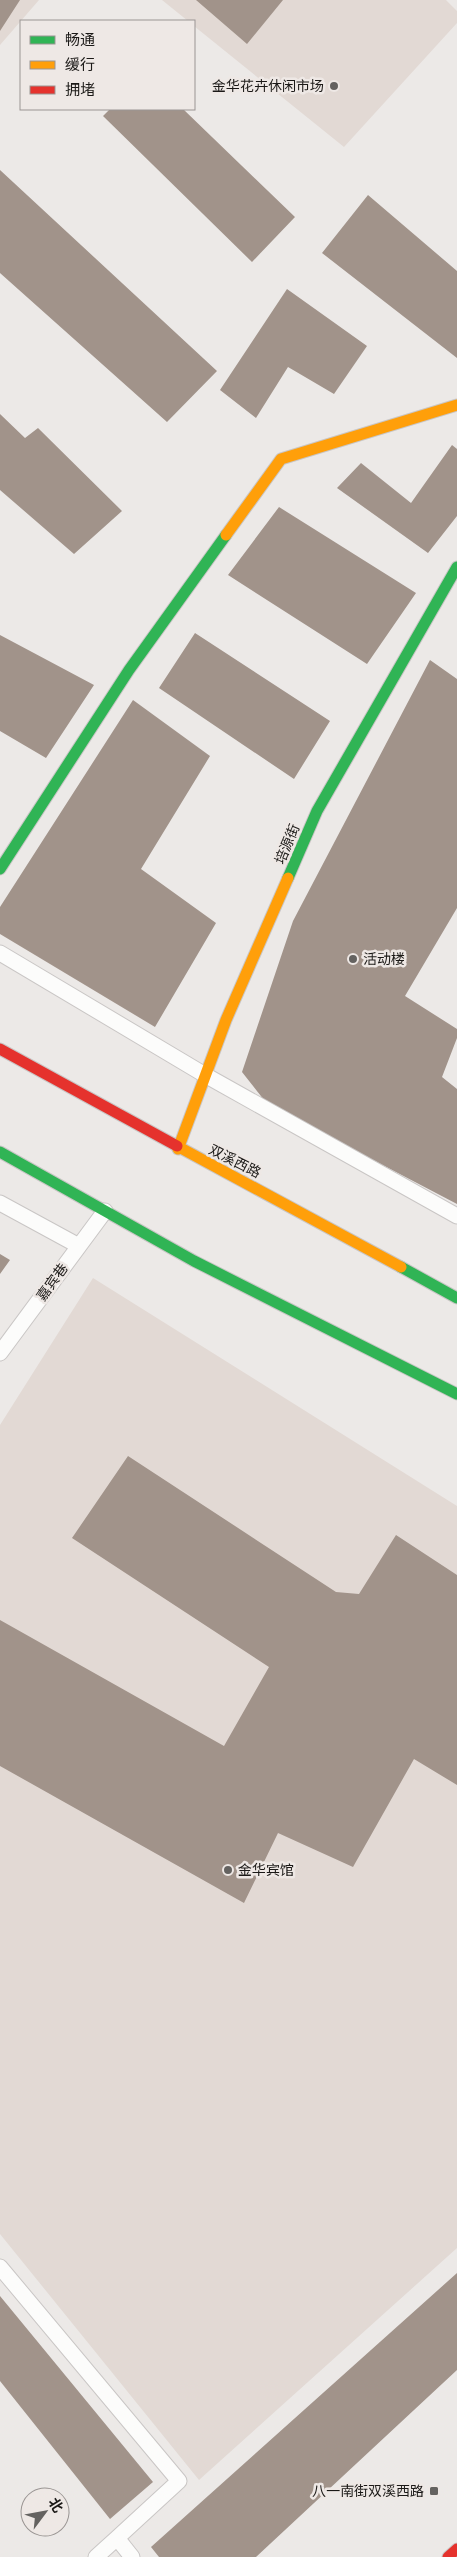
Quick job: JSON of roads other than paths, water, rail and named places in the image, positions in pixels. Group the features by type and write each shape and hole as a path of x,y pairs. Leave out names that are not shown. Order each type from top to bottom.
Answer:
{"street":[{"path":"0,869 129,670 281,459 457,405"},
{"name":"培源街","path":"178,1149 226,1020 317,811 457,567"},
{"name":"双溪西路","path":"0,1049 178,1149 255,1188 457,1298"},
{"path":"0,1152 194,1261 457,1394"},
{"path":"448,2557 457,2549"}],"lane":[{"path":"0,953 205,1075 457,1216"},
{"path":"0,1203 79,1246"},
{"name":"嘉宾巷","path":"0,1354 105,1211"},
{"path":"0,2268 179,2481 96,2557"},
{"path":"116,2538 132,2557"}],"place":[{"name":"金华花卉休闲市场","path":"334,86"},
{"name":"活动楼","path":"353,959"},
{"name":"金华宾馆","path":"228,1870"},
{"name":"八一南街双溪西路","path":"434,2491"}]}
